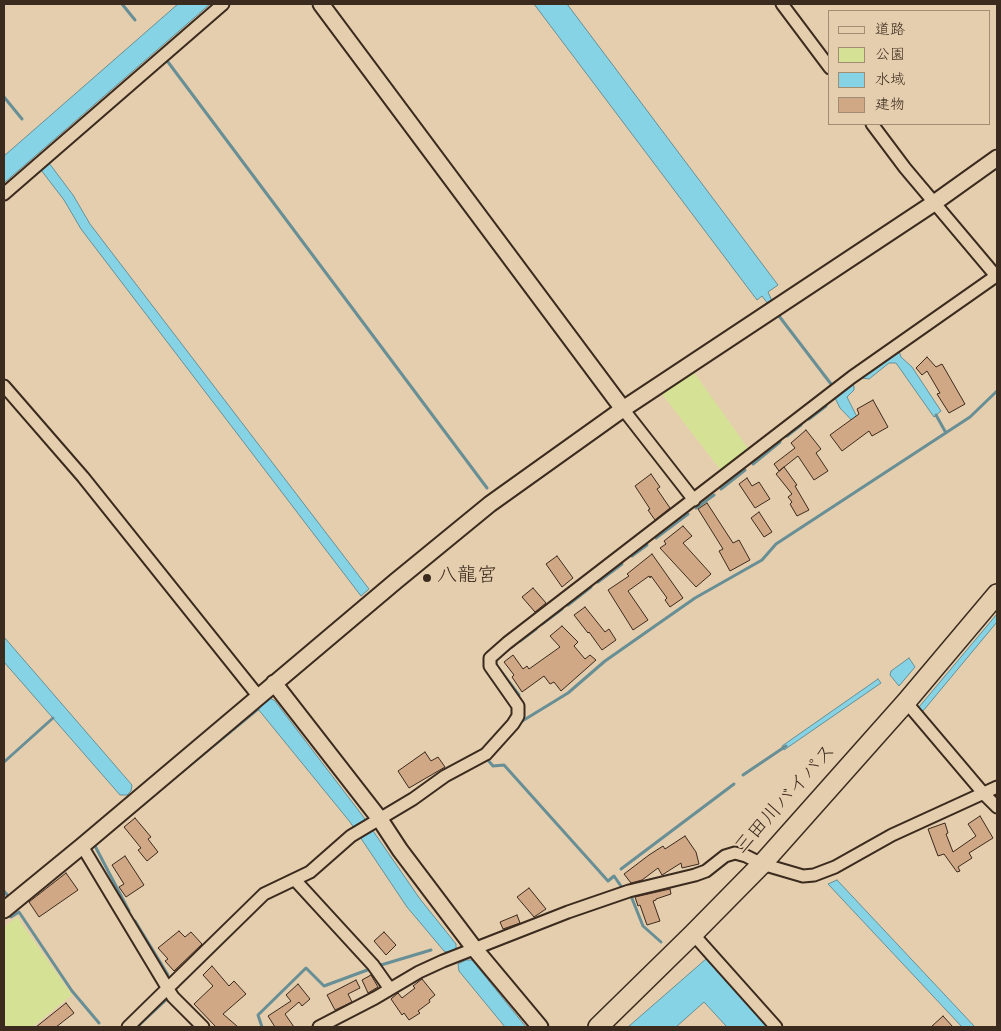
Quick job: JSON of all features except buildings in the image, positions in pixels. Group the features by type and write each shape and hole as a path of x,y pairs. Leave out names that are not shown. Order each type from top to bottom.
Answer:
{"highway":[{"name":"三田川バイパス","path":"598,1027 762,864 906,702 997,594"}],"street":[{"path":"4,194 223,4"},
{"path":"321,4 623,409 694,500"},
{"path":"782,4 828,65"},
{"path":"128,1027 264,894 310,872 343,841 413,799 445,776 486,754 518,716 518,706 490,666 490,658 561,600 694,500 852,377 996,277 934,203 873,125"},
{"path":"4,910 490,504 623,409 934,203 997,158"},
{"path":"4,386 83,477 259,697"},
{"path":"274,683 376,821 474,948 540,1027"},
{"path":"906,702 997,807"},
{"path":"319,1027 419,972 474,948 568,912 630,891 695,875 706,870 724,856 735,853 762,864 803,876 814,875 835,867 892,835 997,788"},
{"path":"82,846 173,997 203,1027"},
{"path":"295,880 373,965 390,989"},
{"path":"693,934 776,1027"}],"green space":[{"path":"693,371 750,451 723,473 661,393"},
{"path":"17,917 72,995 32,1027 4,1027 4,927"}],"water":[{"path":"178,4 210,4 4,183 4,156"},
{"path":"534,4 567,4 778,285 768,292 772,301 768,304 762,296 757,300"},
{"path":"49,163 73,195 90,224 369,589 361,596 81,229 64,200 41,170"},
{"path":"908,342 899,351 901,357 912,367 941,411 934,417 896,363 889,363 869,379 862,378 861,375"},
{"path":"851,384 854,386 854,390 847,397 864,431 840,408 834,396"},
{"path":"997,614 997,622 923,711 919,707"},
{"path":"4,637 132,785 131,791 127,795 120,795 4,662"},
{"path":"909,658 915,667 899,686 890,675 891,671"},
{"path":"878,679 881,683 784,750 782,746"},
{"path":"270,698 275,701 362,815 420,899 456,944 456,949 449,953 444,951 407,907 350,822 258,709"},
{"path":"837,880 975,1027 962,1027 828,884"},
{"path":"706,959 767,1027 727,1027 704,1002 676,1027 628,1027"},
{"path":"466,960 472,960 526,1027 505,1027 459,971 458,964"}],"waterway":[{"path":"122,4 135,20"},
{"path":"168,62 487,488"},
{"path":"4,97 22,119"},
{"path":"779,316 831,384"},
{"path":"519,723 568,693 605,661 695,598 762,560 776,544 970,417 997,391"},
{"path":"809,419 826,406"},
{"path":"936,415 946,433"},
{"path":"787,436 801,425"},
{"path":"753,464 780,442"},
{"path":"721,489 745,470"},
{"path":"696,508 714,495"},
{"path":"656,538 688,514"},
{"path":"632,556 647,545"},
{"path":"598,582 622,564"},
{"path":"568,605 591,587"},
{"path":"542,624 562,609"},
{"path":"520,641 536,629"},
{"path":"503,653 513,646"},
{"path":"498,657 496,665 519,695"},
{"path":"150,798 258,709"},
{"path":"4,762 53,718"},
{"path":"743,775 786,746"},
{"path":"487,759 493,766 504,765 608,881 614,876 623,889"},
{"path":"621,869 734,784"},
{"path":"95,844 129,911"},
{"path":"4,891 8,896"},
{"path":"631,896 643,926 661,942"},
{"path":"11,917 19,912 72,991 99,1023"},
{"path":"135,921 168,975"},
{"path":"381,965 431,950"},
{"path":"262,1027 258,1015 306,968 324,986 370,969"},
{"path":"137,1027 168,998"}],"place":[{"name":"八龍宮","path":"427,578"}]}
